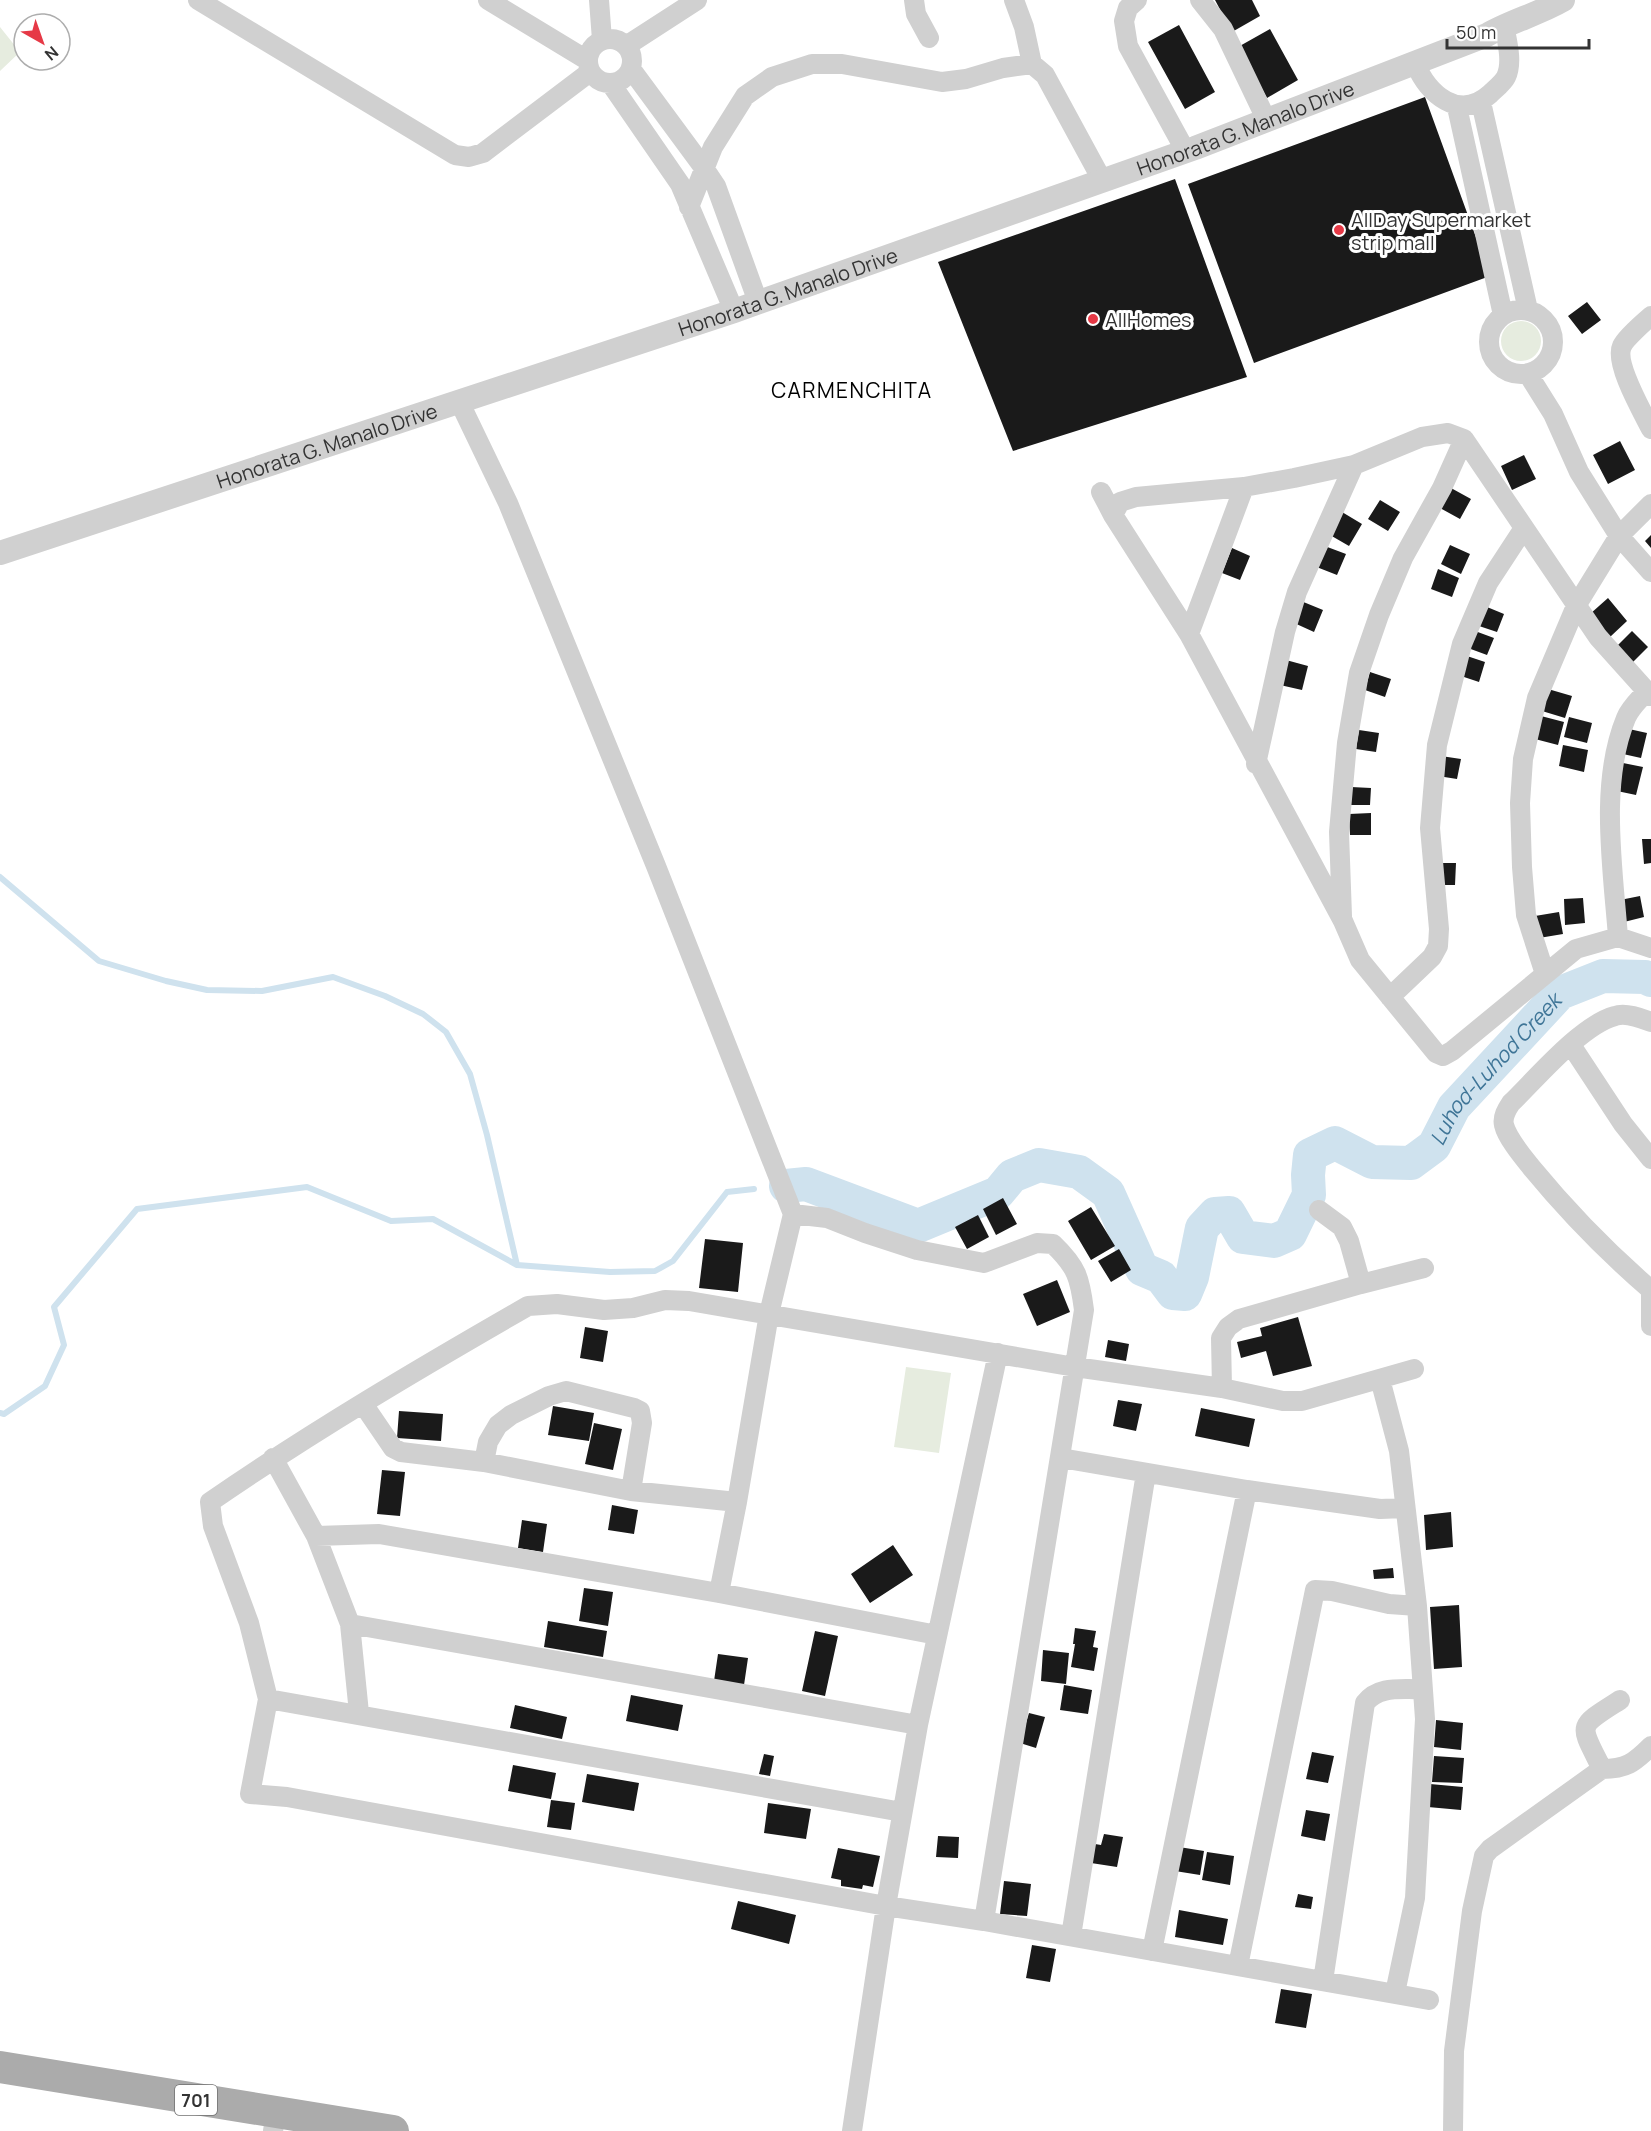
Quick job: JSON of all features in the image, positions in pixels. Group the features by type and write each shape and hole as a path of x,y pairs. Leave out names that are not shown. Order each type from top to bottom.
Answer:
{"main road":[{"name":"701","path":"0,2067 275,2122 393,2131"}],"street":[{"path":"198,0 455,155 469,157 483,153 589,66 592,48 602,40 615,40 626,46 632,57 631,69 623,80 611,84 599,81 589,66 488,0"},
{"path":"599,0 602,40"},
{"path":"626,46 697,0"},
{"path":"914,0 916,14 929,38"},
{"path":"1014,0 1024,27 1032,64 1045,75 1102,180"},
{"path":"1137,0 1128,8 1124,21 1128,46 1185,150"},
{"path":"1200,0 1223,29 1267,121"},
{"name":"Honorata G. Manalo Drive","path":"0,553 635,345 939,240 1267,121 1487,35 1504,25 1563,0"},
{"path":"1415,63 1420,76 1433,91 1446,101 1457,106 1481,102 1506,76 1509,54 1504,25"},
{"path":"689,207 712,147 746,96 772,77 812,63 842,64 942,82 1032,64"},
{"path":"631,69 716,186 758,302"},
{"path":"611,84 680,184 734,311"},
{"path":"1481,102 1528,310"},
{"path":"1457,106 1503,315"},
{"path":"1519,309 1528,310 1545,319 1551,327 1554,336 1551,356 1545,364 1528,374 1517,374 1506,371 1491,355 1490,333 1495,322 1503,315 1519,309"},
{"path":"1651,316 1622,347 1621,357 1624,372 1651,429"},
{"path":"1528,374 1553,414 1579,472 1619,536 1651,572"},
{"path":"459,401 517,525 656,866 793,1214 769,1314 719,1593"},
{"path":"1113,515 1120,502 1136,497 1244,487 1354,465 1422,437 1448,433 1464,439 1598,637 1648,694 1627,716 1613,770 1610,806 1618,938"},
{"path":"1343,921 1339,832 1347,743 1359,673 1379,615 1403,558 1442,488 1464,439"},
{"path":"1256,764 1296,592 1354,465"},
{"path":"1189,634 1244,487"},
{"path":"1101,492 1113,515 1189,634 1256,764 1343,921 1360,960 1436,1053 1443,1056 1452,1051 1576,949 1618,938 1651,948"},
{"path":"1545,974 1526,915 1521,824 1523,759 1537,698 1576,606 1619,536 1651,504"},
{"path":"1390,997 1432,957 1438,946 1439,929 1430,828 1437,745 1462,644 1488,583 1524,528"},
{"path":"1651,1022 1639,1017 1616,1015 1596,1025 1571,1045 1511,1103 1505,1113 1503,1124 1520,1153 1559,1202 1612,1257 1651,1292 1651,1326"},
{"path":"1571,1045 1623,1124 1651,1159"},
{"path":"1319,1210 1342,1227 1349,1241 1361,1284"},
{"path":"793,1214 827,1218 917,1250 984,1263 1037,1243 1053,1244 1066,1256 1080,1280 1084,1310 984,1921"},
{"path":"1222,1388 1221,1338 1228,1327 1239,1319 1424,1268"},
{"path":"1414,1369 1302,1401 1283,1401 1222,1388 1075,1367 689,1301 665,1300 633,1308 604,1310 557,1304 528,1306 273,1458 210,1502 213,1526 249,1623 268,1699 250,1794 287,1797 886,1906 1071,1936 1429,2000"},
{"path":"852,2131 886,1906 918,1725 998,1353"},
{"path":"1380,1379 1399,1451 1417,1606 1425,1719 1415,1898 1395,1993"},
{"path":"484,1462 488,1442 498,1425 530,1405 566,1391 640,1411 642,1423 631,1491"},
{"path":"363,1404 393,1448 401,1452 484,1462 631,1491 737,1502"},
{"path":"273,1458 316,1536 350,1624 359,1713"},
{"path":"1061,1458 1247,1490 1380,1509 1405,1508"},
{"path":"1071,1936 1146,1473"},
{"path":"1152,1951 1247,1490"},
{"path":"316,1536 379,1534 719,1593 937,1635"},
{"path":"1238,1966 1315,1590 1332,1591 1389,1604 1417,1606"},
{"path":"350,1624 918,1725"},
{"path":"1323,1981 1365,1703 1371,1695 1381,1690 1422,1689"},
{"path":"268,1699 359,1713 902,1812"},
{"path":"1602,1769 1585,1736 1585,1728 1589,1720 1620,1700"},
{"path":"1453,2131 1454,2052 1472,1911 1482,1861 1490,1849 1602,1769 1617,1769 1629,1765 1651,1746"}],"shaded area":[{"path":"0,27 12,42 12,60 0,71"},
{"path":"1521,321 1529,322 1535,327 1540,333 1540,349 1535,355 1529,360 1521,361 1513,360 1507,355 1502,349 1501,341 1502,333 1507,327 1513,322"},
{"path":"906,1367 951,1373 939,1453 894,1447"}],"building":[{"path":"1215,0 1252,0 1260,16 1232,32"},
{"path":"1179,25 1215,92 1185,109 1148,42"},
{"path":"1270,29 1298,80 1267,98 1238,47"},
{"name":"AllDay Supermarket strip mall","path":"1425,97 1490,276 1254,363 1188,184"},
{"name":"AllHomes","path":"1175,179 1247,377 1013,451 938,262"},
{"path":"1587,302 1601,320 1582,334 1568,316"},
{"path":"1620,441 1635,470 1608,484 1593,455"},
{"path":"1524,455 1536,479 1512,490 1501,466"},
{"path":"1451,488 1471,499 1460,519 1440,508"},
{"path":"1380,500 1400,512 1388,531 1368,519"},
{"path":"1342,512 1362,524 1349,546 1330,535"},
{"path":"1651,535 1651,548 1645,541"},
{"path":"1322,545 1346,554 1337,575 1314,566"},
{"path":"1450,545 1470,554 1461,574 1441,564"},
{"path":"1232,548 1250,556 1240,580 1222,573"},
{"path":"1438,569 1459,578 1452,597 1431,589"},
{"path":"1608,598 1627,621 1610,637 1590,614"},
{"path":"1301,601 1323,610 1314,632 1292,622"},
{"path":"1487,607 1504,614 1497,632 1479,626"},
{"path":"1475,631 1494,638 1487,655 1468,648"},
{"path":"1632,631 1648,647 1631,664 1615,648"},
{"path":"1464,655 1485,662 1479,682 1458,675"},
{"path":"1286,660 1308,666 1302,690 1280,685"},
{"path":"1370,672 1391,679 1385,697 1365,690"},
{"path":"1548,689 1572,696 1565,718 1542,711"},
{"path":"1541,716 1564,722 1558,745 1535,739"},
{"path":"1569,717 1592,723 1587,743 1564,737"},
{"path":"1629,729 1647,733 1641,758 1623,754"},
{"path":"1359,730 1379,733 1376,752 1356,749"},
{"path":"1563,745 1588,750 1584,772 1559,766"},
{"path":"1441,756 1461,759 1457,779 1438,776"},
{"path":"1623,763 1643,767 1636,795 1617,791"},
{"path":"1351,787 1371,788 1370,805 1351,805"},
{"path":"1371,813 1371,835 1350,835 1349,814"},
{"path":"1642,839 1651,839 1651,863 1644,864"},
{"path":"1439,863 1456,863 1455,885 1439,885"},
{"path":"1640,896 1644,917 1620,923 1615,901"},
{"path":"1583,898 1585,923 1565,925 1564,899"},
{"path":"1559,912 1563,934 1539,938 1535,916"},
{"path":"1003,1198 1017,1224 996,1235 983,1209"},
{"path":"1091,1207 1115,1246 1091,1260 1068,1221"},
{"path":"978,1215 989,1237 967,1249 955,1227"},
{"path":"705,1239 743,1243 738,1292 699,1288"},
{"path":"1119,1249 1131,1270 1111,1282 1098,1261"},
{"path":"1057,1280 1070,1312 1037,1326 1023,1294"},
{"path":"1298,1317 1312,1366 1273,1376 1266,1351 1241,1358 1237,1342 1262,1336 1260,1328"},
{"path":"585,1327 608,1331 603,1362 580,1358"},
{"path":"1108,1340 1129,1344 1126,1361 1105,1357"},
{"path":"1118,1400 1142,1404 1136,1431 1113,1426"},
{"path":"553,1406 594,1413 589,1441 548,1435"},
{"path":"1201,1408 1255,1419 1249,1447 1195,1436"},
{"path":"399,1411 443,1414 441,1441 397,1438"},
{"path":"594,1423 622,1429 613,1470 585,1464"},
{"path":"382,1470 405,1472 400,1516 377,1514"},
{"path":"612,1505 638,1510 634,1534 608,1530"},
{"path":"1451,1512 1453,1547 1426,1550 1424,1515"},
{"path":"522,1520 547,1524 543,1552 518,1548"},
{"path":"893,1545 913,1575 870,1603 851,1574"},
{"path":"1393,1568 1394,1578 1374,1579 1373,1570"},
{"path":"584,1588 613,1592 608,1626 579,1621"},
{"path":"1459,1605 1462,1667 1434,1669 1430,1607"},
{"path":"548,1621 607,1631 603,1657 544,1647"},
{"path":"1075,1628 1096,1631 1093,1647 1098,1648 1094,1671 1071,1667"},
{"path":"815,1631 838,1636 825,1696 802,1691"},
{"path":"1043,1650 1069,1653 1066,1684 1041,1681"},
{"path":"718,1654 748,1658 744,1685 714,1681"},
{"path":"1064,1685 1092,1690 1088,1714 1060,1710"},
{"path":"631,1695 683,1705 678,1731 626,1721"},
{"path":"515,1705 567,1717 562,1739 510,1728"},
{"path":"1029,1713 1045,1717 1036,1748 1020,1743"},
{"path":"1436,1720 1463,1723 1461,1750 1434,1747"},
{"path":"1312,1752 1334,1756 1328,1783 1306,1779"},
{"path":"764,1754 774,1756 770,1776 759,1774"},
{"path":"1434,1756 1464,1758 1462,1783 1432,1782"},
{"path":"513,1765 556,1773 551,1799 508,1791"},
{"path":"587,1774 639,1783 634,1811 582,1802"},
{"path":"1430,1784 1463,1787 1461,1810 1428,1807"},
{"path":"551,1800 575,1803 571,1830 547,1827"},
{"path":"768,1803 811,1809 806,1839 764,1833"},
{"path":"1306,1810 1330,1814 1325,1841 1301,1836"},
{"path":"1104,1834 1123,1837 1117,1867 1091,1863 1095,1844 1101,1845"},
{"path":"938,1836 959,1837 958,1858 936,1857"},
{"path":"1179,1847 1204,1851 1200,1875 1175,1871"},
{"path":"838,1848 880,1856 873,1887 863,1885 862,1889 841,1886 841,1880 831,1878"},
{"path":"1207,1852 1234,1856 1230,1885 1202,1880"},
{"path":"1004,1881 1031,1884 1027,1916 1000,1914"},
{"path":"1298,1894 1313,1897 1311,1909 1295,1907"},
{"path":"738,1901 796,1915 789,1944 731,1929"},
{"path":"1179,1910 1228,1919 1223,1945 1175,1937"},
{"path":"1032,1945 1056,1949 1050,1982 1026,1978"},
{"path":"1281,1989 1312,1994 1306,2028 1275,2023"}],"waterway":[{"path":"0,877 99,961 166,981 207,990 262,991 333,977 385,996 423,1014 446,1032 470,1074 487,1135 517,1265"},
{"name":"Luhod-Luhod Creek","path":"786,1186 806,1184 918,1226 998,1193 1012,1176 1039,1165 1079,1172 1108,1193 1142,1269 1161,1277 1173,1293 1185,1294 1192,1277 1202,1228 1215,1214 1229,1213 1243,1237 1274,1241 1290,1234 1309,1195 1310,1155 1335,1143 1372,1162 1411,1163 1434,1146 1454,1107 1560,993 1603,976 1645,977 1651,980"},
{"name":"Luhod-Luhod Creek","path":"0,1413 4,1414 45,1386 64,1345 54,1307 137,1209 307,1187 391,1221 433,1219 517,1265 610,1272 655,1271 673,1261 727,1192 754,1189"}],"place":[{"name":"AllDay Supermarket strip mall","path":"1339,230"},
{"name":"AllHomes","path":"1093,319"}],"district":[{"name":"CARMENCHITA","path":"852,390"}]}
